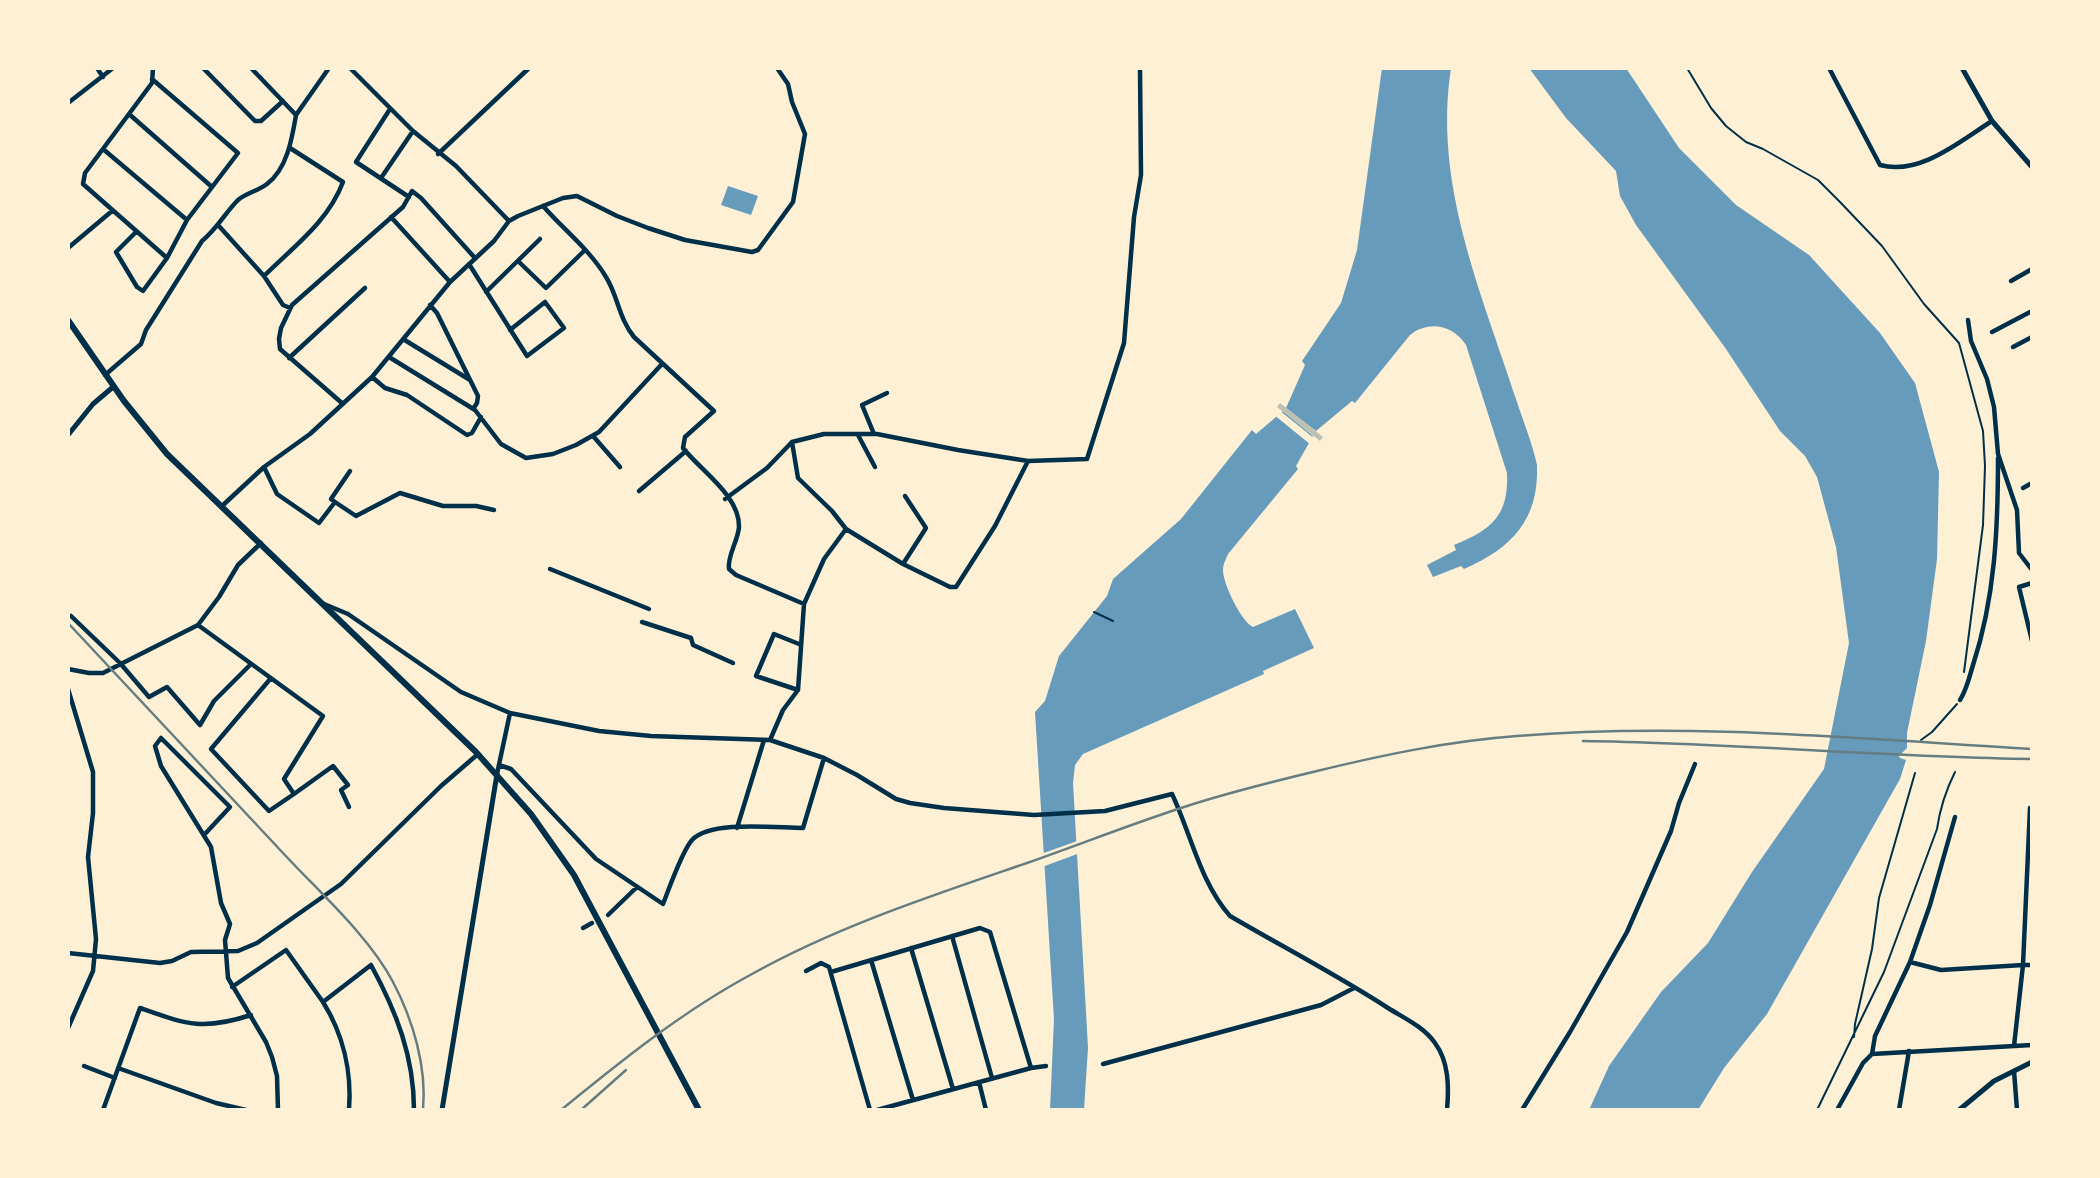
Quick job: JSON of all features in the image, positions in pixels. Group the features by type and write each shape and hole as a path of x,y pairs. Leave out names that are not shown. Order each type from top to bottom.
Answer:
{"main road":[{"path":"68,320 113,387 167,454 478,754 531,814 574,876 699,1110"}],"street":[{"path":"97,68 103,77"},
{"path":"68,103 113,68"},
{"path":"153,68 152,83 85,173 83,184 167,258"},
{"path":"203,68 256,121 261,121 282,101"},
{"path":"251,68 296,115"},
{"path":"105,375 141,344 146,330 202,241 239,198 270,182 280,169 290,148 296,115 329,68"},
{"path":"350,68 390,110 456,166 509,221"},
{"path":"439,154 529,68"},
{"path":"222,506 264,467 310,435 372,377 450,282 494,241 509,221 577,196 617,216 685,240 755,252 793,202 805,134 788,84 777,68"},
{"path":"727,497 767,468 792,442 824,434 874,434 1028,461 1087,459 1124,343 1134,217 1141,175 1140,68"},
{"path":"1829,68 1880,165 1911,165 1929,159 1992,121"},
{"path":"1962,68 1992,121 2032,167"},
{"path":"136,232 116,253 137,287 143,291 167,258 187,220 238,153 152,79"},
{"path":"390,110 356,162 409,197"},
{"path":"129,114 212,187"},
{"path":"381,178 413,131"},
{"path":"264,276 324,218 335,202 343,182 290,148"},
{"path":"103,149 187,220"},
{"path":"343,404 280,349 278,344 281,328 290,307 403,207 412,191 475,258"},
{"path":"544,206 585,250 608,280 623,323 634,337 714,411 685,437 683,448 727,497 739,520 735,547 728,562 729,569 736,575 804,604"},
{"path":"68,248 112,211"},
{"path":"391,216 450,282"},
{"path":"218,225 264,276 284,305 290,307"},
{"path":"486,292 540,239"},
{"path":"518,261 546,288 585,250"},
{"path":"469,264 486,292 510,330 527,356 564,328 545,302 510,330"},
{"path":"2011,281 2032,269"},
{"path":"289,358 365,288"},
{"path":"430,305 437,313 479,400 473,409"},
{"path":"1992,332 2032,311"},
{"path":"1960,700 1967,689 1984,630 1998,518 1998,454 1994,407 1987,379 1971,341 1968,320"},
{"path":"2013,347 2032,337"},
{"path":"403,339 471,381"},
{"path":"389,357 473,409 501,444 526,458 553,454 593,436 628,403 662,364"},
{"path":"372,377 385,388 407,396 467,435 472,433 481,417"},
{"path":"68,435 93,404 113,387"},
{"path":"874,434 862,405 887,393"},
{"path":"858,435 875,467"},
{"path":"593,436 620,467"},
{"path":"792,442 798,478 832,511 846,529 903,564 950,587 956,587 995,526 1028,461"},
{"path":"639,491 686,451"},
{"path":"1998,454 2017,510 2019,552 2032,570"},
{"path":"264,467 277,494 319,523 335,502"},
{"path":"350,471 331,499 356,516 400,493 443,506 476,506 494,510"},
{"path":"2023,488 2032,483"},
{"path":"903,564 926,528 905,496"},
{"path":"737,828 767,740 782,710 798,690 801,671 799,644 804,604 824,559 846,529"},
{"path":"68,669 99,674 198,625 238,565 261,543"},
{"path":"550,569 649,609"},
{"path":"2032,583 2019,587 2032,641"},
{"path":"323,604 348,614 461,692 510,713 599,731 652,736 767,740 824,758 896,799 944,808 1034,815 1081,813 1105,811 1172,794 1215,897 1230,916 1355,988 1427,1034 1436,1044 1447,1073 1447,1110"},
{"path":"71,616 120,663 149,697 167,687 200,724 214,701 251,664"},
{"path":"642,622 691,638 693,645 733,663"},
{"path":"198,625 323,716 284,779 294,794"},
{"path":"798,690 756,676 774,634 799,644"},
{"path":"271,678 211,748 270,811 332,766 348,785 341,790 349,807"},
{"path":"68,689 93,772 93,813 88,857 96,933 93,971 68,1028"},
{"path":"442,1110 497,774 510,713"},
{"path":"204,835 230,807 161,738 155,746 161,766 211,847 220,903 230,923 225,940 228,978 272,1057 277,1076 278,1110"},
{"path":"68,953 160,963 172,961 191,952 239,951 257,943 341,884 441,786 478,754"},
{"path":"499,765 511,769 596,859 663,904 690,841 702,832 737,828 803,828 824,758"},
{"path":"1522,1110 1590,1000 1627,932 1671,831 1695,764"},
{"path":"2014,1046 2023,965 2032,808"},
{"path":"1837,1110 1863,1063 1872,1054 1875,1036 1910,962 1930,905 1955,817"},
{"path":"608,915 637,887"},
{"path":"583,928 592,923"},
{"path":"831,972 980,928 990,932 1031,1068"},
{"path":"952,936 992,1078"},
{"path":"911,948 953,1089"},
{"path":"232,987 286,950 335,1022 346,1055 351,1092 349,1110"},
{"path":"872,960 913,1100"},
{"path":"1910,962 1941,970 2032,965"},
{"path":"806,971 821,963 829,967 870,1110"},
{"path":"323,1002 371,965 394,1009 406,1041 414,1110"},
{"path":"1103,1064 1321,1005 1355,988"},
{"path":"103,1110 139,1007 181,1023 197,1025 231,1022 251,1015"},
{"path":"1872,1054 2032,1045"},
{"path":"1899,1110 1909,1052"},
{"path":"1959,1110 1994,1081 2032,1062"},
{"path":"84,1066 115,1078"},
{"path":"877,1110 1046,1066"},
{"path":"118,1068 216,1103 246,1110"},
{"path":"2014,1070 2017,1110"},
{"path":"979,1082 986,1110"}],"path":[{"path":"1687,68 1711,108 1745,142 1763,149 1818,180 1840,202 1882,246 1924,304 1959,343 1983,431 1985,466 1983,525 1964,673"},
{"path":"1094,612 1113,621"},
{"path":"1921,740 1932,732 1952,708"},
{"path":"1817,1110 1884,972 1937,829 1947,788 1955,772"},
{"path":"1854,1038 1854,1024 1872,949 1879,898 1915,773"}],"water":[{"path":"1382,68 1451,68 1447,111 1454,195 1475,277 1537,465 1533,502 1519,530 1509,541 1481,561 1464,569 1461,566 1433,577 1427,565 1456,550 1454,545 1488,527 1501,511 1507,488 1507,473 1466,345 1461,338 1440,327 1417,330 1355,403 1352,401 1316,431 1286,408 1305,365 1302,361 1341,303 1357,250"},
{"path":"1529,68 1626,68 1679,148 1736,205 1809,255 1880,333 1915,383 1939,472 1937,559 1926,641 1907,733 1907,748 1899,756 1906,760 1900,779 1767,1014 1724,1068 1698,1110 1589,1110 1609,1066 1661,992 1708,943 1752,872 1824,769 1849,643 1836,547 1817,477 1805,456 1780,431 1726,349 1636,225 1620,196 1616,171 1566,118"},
{"path":"728,186 758,196 751,215 721,205"},
{"path":"1283,411 1313,436 1296,466 1298,469 1228,554 1223,570 1234,602 1248,623 1253,627 1295,609 1314,648 1263,671 1264,674 1083,754 1075,765 1073,783 1088,1048 1084,1110 1050,1110 1054,1019 1035,712 1045,701 1059,656 1107,596 1113,579 1181,519 1252,430 1256,434"}],"pier":[{"path":"1279,410 1315,439 1311,445 1273,414"},
{"path":"1080,840 1080,853 1042,867 1041,854"}],"building":[{"path":"1280,403 1323,437 1320,441 1277,407"}],"railway":[{"path":"68,623 371,948 393,982 407,1012 421,1061 423,1110"},
{"path":"561,1110 630,1055 701,1004 726,988 818,941 922,900 1142,821 1215,797 1283,779 1441,745 1492,738 1581,732 1710,731 2032,749"},
{"path":"1583,741 2032,759"},
{"path":"581,1110 626,1070"}]}
